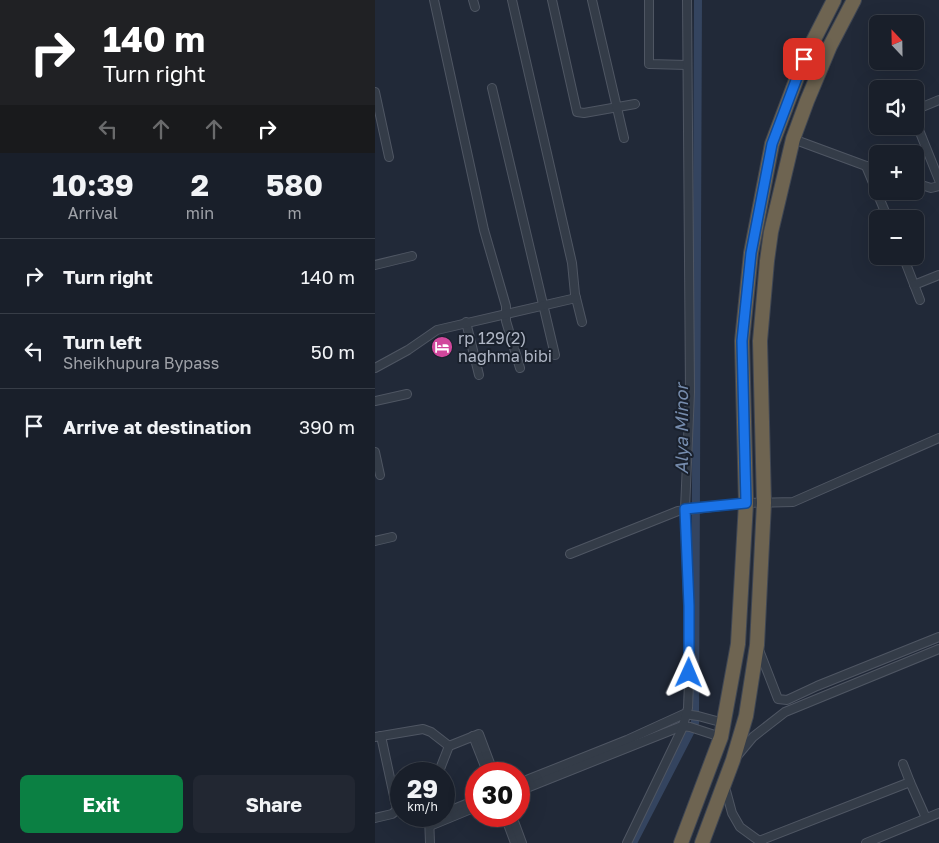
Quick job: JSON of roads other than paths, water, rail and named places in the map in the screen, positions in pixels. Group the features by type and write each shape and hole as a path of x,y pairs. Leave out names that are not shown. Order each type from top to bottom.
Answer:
{"highway":[{"path":"681,843 722,730 738,644 746,503 742,341 751,253 772,144 804,59 834,0"},
{"path":"702,843 733,760 746,716 757,645 764,503 760,341 771,232 793,139 824,60 854,0"}],"street":[{"path":"434,0 484,230 505,301 506,321 520,368"},
{"path":"512,0 573,263 576,298 581,322"},
{"path":"552,0 577,112 582,113 635,104"},
{"path":"592,0 624,138"},
{"path":"649,0 649,64 687,65"},
{"path":"687,0 689,392 685,509 690,656 688,708 693,715 722,730"},
{"path":"493,88 555,355"},
{"path":"375,92 389,156"},
{"path":"924,106 939,100"},
{"path":"921,135 939,180"},
{"path":"793,139 869,167"},
{"path":"866,166 884,210"},
{"path":"924,186 931,188 939,186"},
{"path":"375,265 412,256"},
{"path":"906,265 921,300"},
{"path":"914,285 939,275"},
{"path":"375,368 437,330 576,298"},
{"path":"466,322 479,375"},
{"path":"375,401 407,394"},
{"path":"570,554 670,513 685,509 746,503 793,502 939,438"},
{"path":"375,452 380,475"},
{"path":"375,541 392,538"},
{"path":"757,645 778,699 787,700 826,682 939,637"},
{"path":"733,760 753,737 785,712 939,649"},
{"path":"627,843 689,727 693,715"},
{"path":"530,779 693,715"},
{"path":"530,787 689,727 722,730"},
{"path":"375,818 397,810 378,736 423,729 431,732 449,746"},
{"path":"443,762 449,746 479,734 490,762"},
{"path":"473,736 483,762"},
{"path":"903,764 926,818"},
{"path":"724,785 732,813 740,828 757,841 910,782"},
{"path":"866,843 939,813"},
{"path":"430,843 431,827"},
{"path":"510,827 517,842"},
{"path":"514,827 517,842"}],"waterway":[{"name":"Alya Minor","path":"633,843 695,723 698,0"}],"place":[{"name":"rp 129(2) naghma bibi","path":"442,347"}]}
